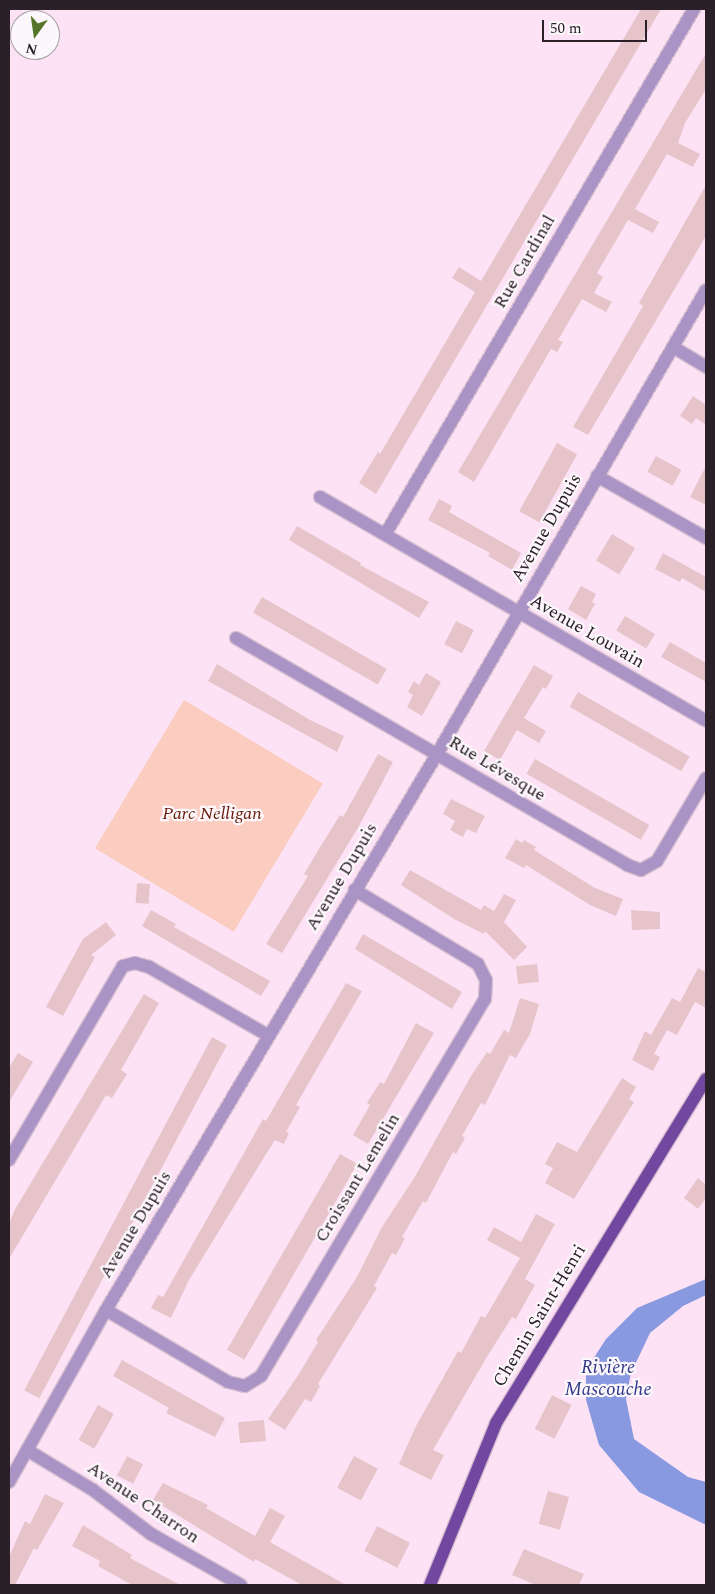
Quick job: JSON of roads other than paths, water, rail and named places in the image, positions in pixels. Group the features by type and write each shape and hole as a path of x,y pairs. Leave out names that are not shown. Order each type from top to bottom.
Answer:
{"main road":[{"name":"Chemin Saint-Henri","path":"430,1585 496,1423 706,1079"}],"street":[{"name":"Rue Cardinal","path":"386,533 694,9"},
{"name":"Avenue Dupuis","path":"9,1482 106,1310 436,754 706,290"},
{"path":"673,347 706,367"},
{"path":"598,476 706,538"},
{"name":"Avenue Louvain","path":"320,497 386,533 706,721"},
{"name":"Rue Lévesque","path":"236,638 627,866 641,870 657,861 706,778"},
{"name":"Croissant Lemelin","path":"106,1310 228,1382 245,1386 261,1376 485,998 486,980 478,964 355,890"},
{"path":"9,1160 123,966 135,963 149,967 269,1036"},
{"name":"Avenue Charron","path":"27,1450 93,1490 151,1534 241,1585"}],"water":[{"name":"Rivière Mascouche","path":"706,1279 706,1295 683,1306 650,1333 631,1373 626,1399 634,1439 688,1477 706,1482 706,1525 639,1492 599,1445 586,1400 586,1370 606,1339 637,1308"}],"park label":[{"name":"Parc Nelligan","path":"212,814"}]}
